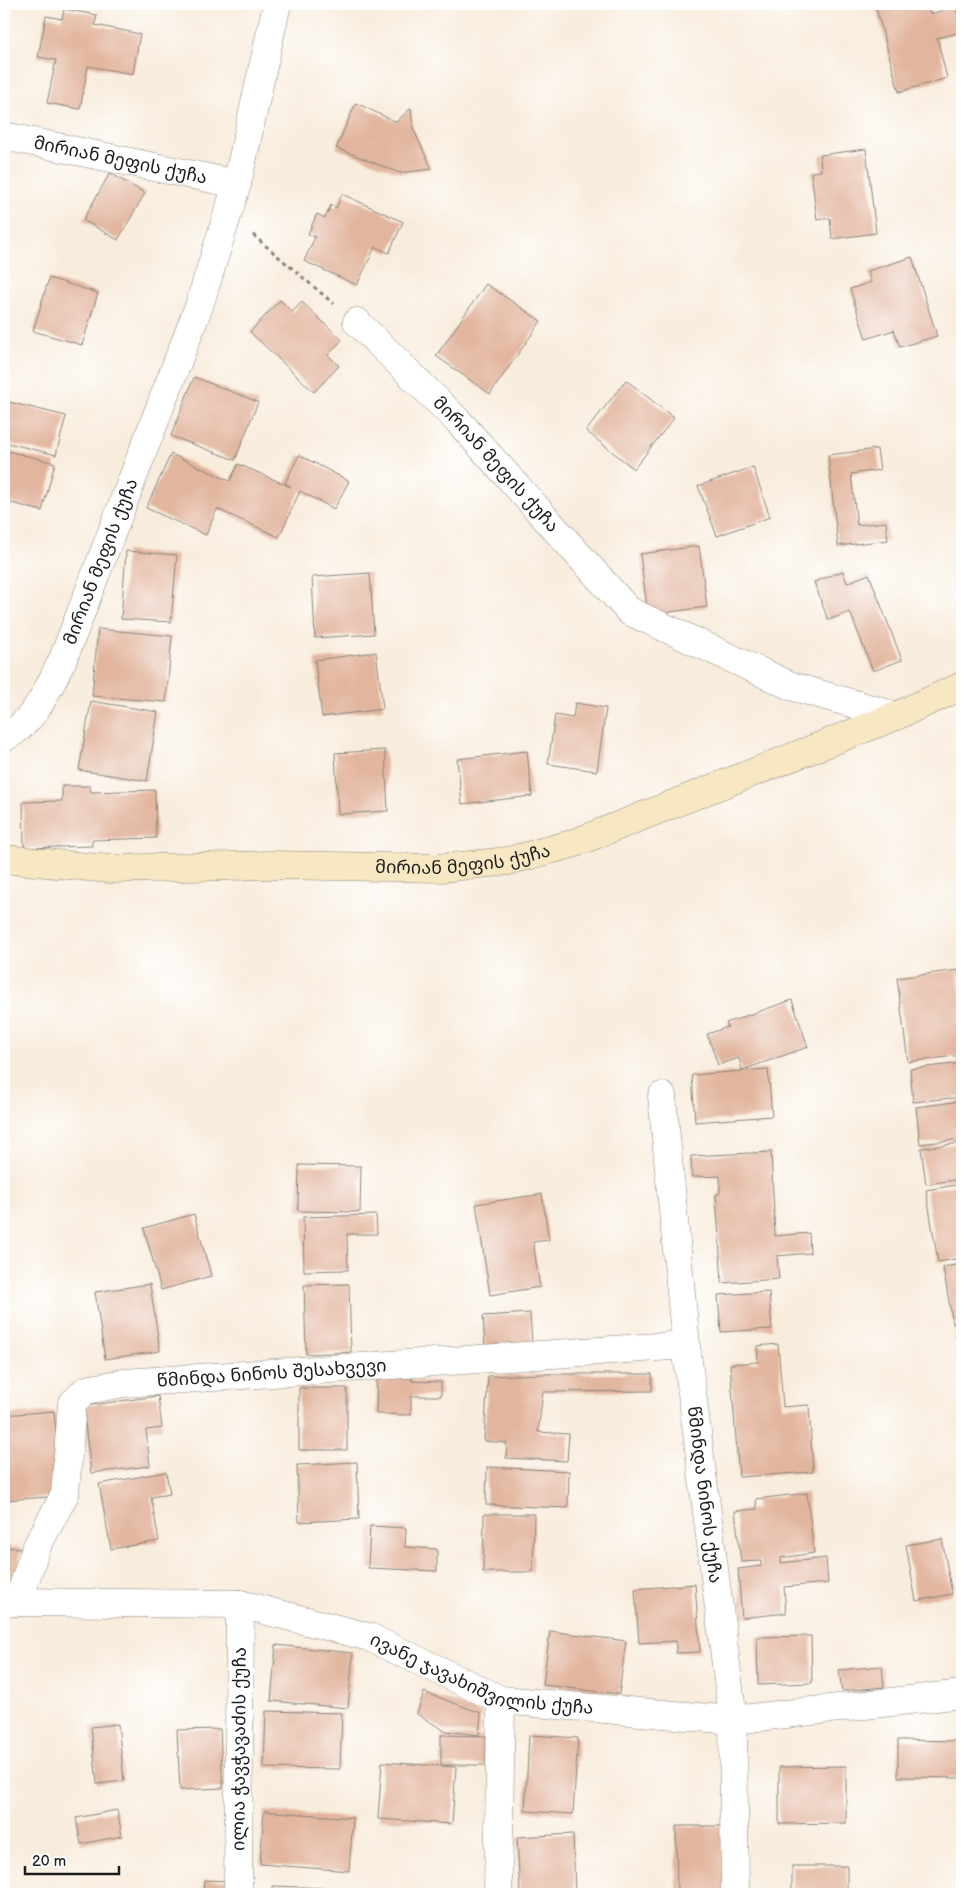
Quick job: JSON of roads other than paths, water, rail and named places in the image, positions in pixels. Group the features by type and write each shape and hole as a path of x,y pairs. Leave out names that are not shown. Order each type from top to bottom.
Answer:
{"street":[{"name":"მირიან მეფის ქუჩა","path":"4,738 18,730 40,706 63,659 199,306 222,227 237,184 277,4"},
{"name":"მირიან მეფის ქუჩა","path":"4,136 237,184"},
{"name":"მირიან მეფის ქუჩა","path":"357,322 459,422 629,611 791,686 896,716"},
{"name":"მირიან მეფის ქუჩა","path":"4,859 110,868 272,865 442,868 508,861 572,844 896,716 962,686"},
{"name":"წმინდა ნინოს ქუჩა","path":"662,1096 686,1345 733,1720 736,1894"},
{"name":"წმინდა ნინოს შესახვევი","path":"11,1602 36,1548 65,1494 72,1404 86,1390 124,1383 686,1345"},
{"name":"ივანე ჯავახიშვილის ქუჩა","path":"11,1602 240,1604 369,1637 500,1700 733,1720 962,1694"},
{"name":"ილია ჭავჭავაძის ქუჩა","path":"238,1894 240,1604"},
{"path":"498,1894 500,1700"}]}
